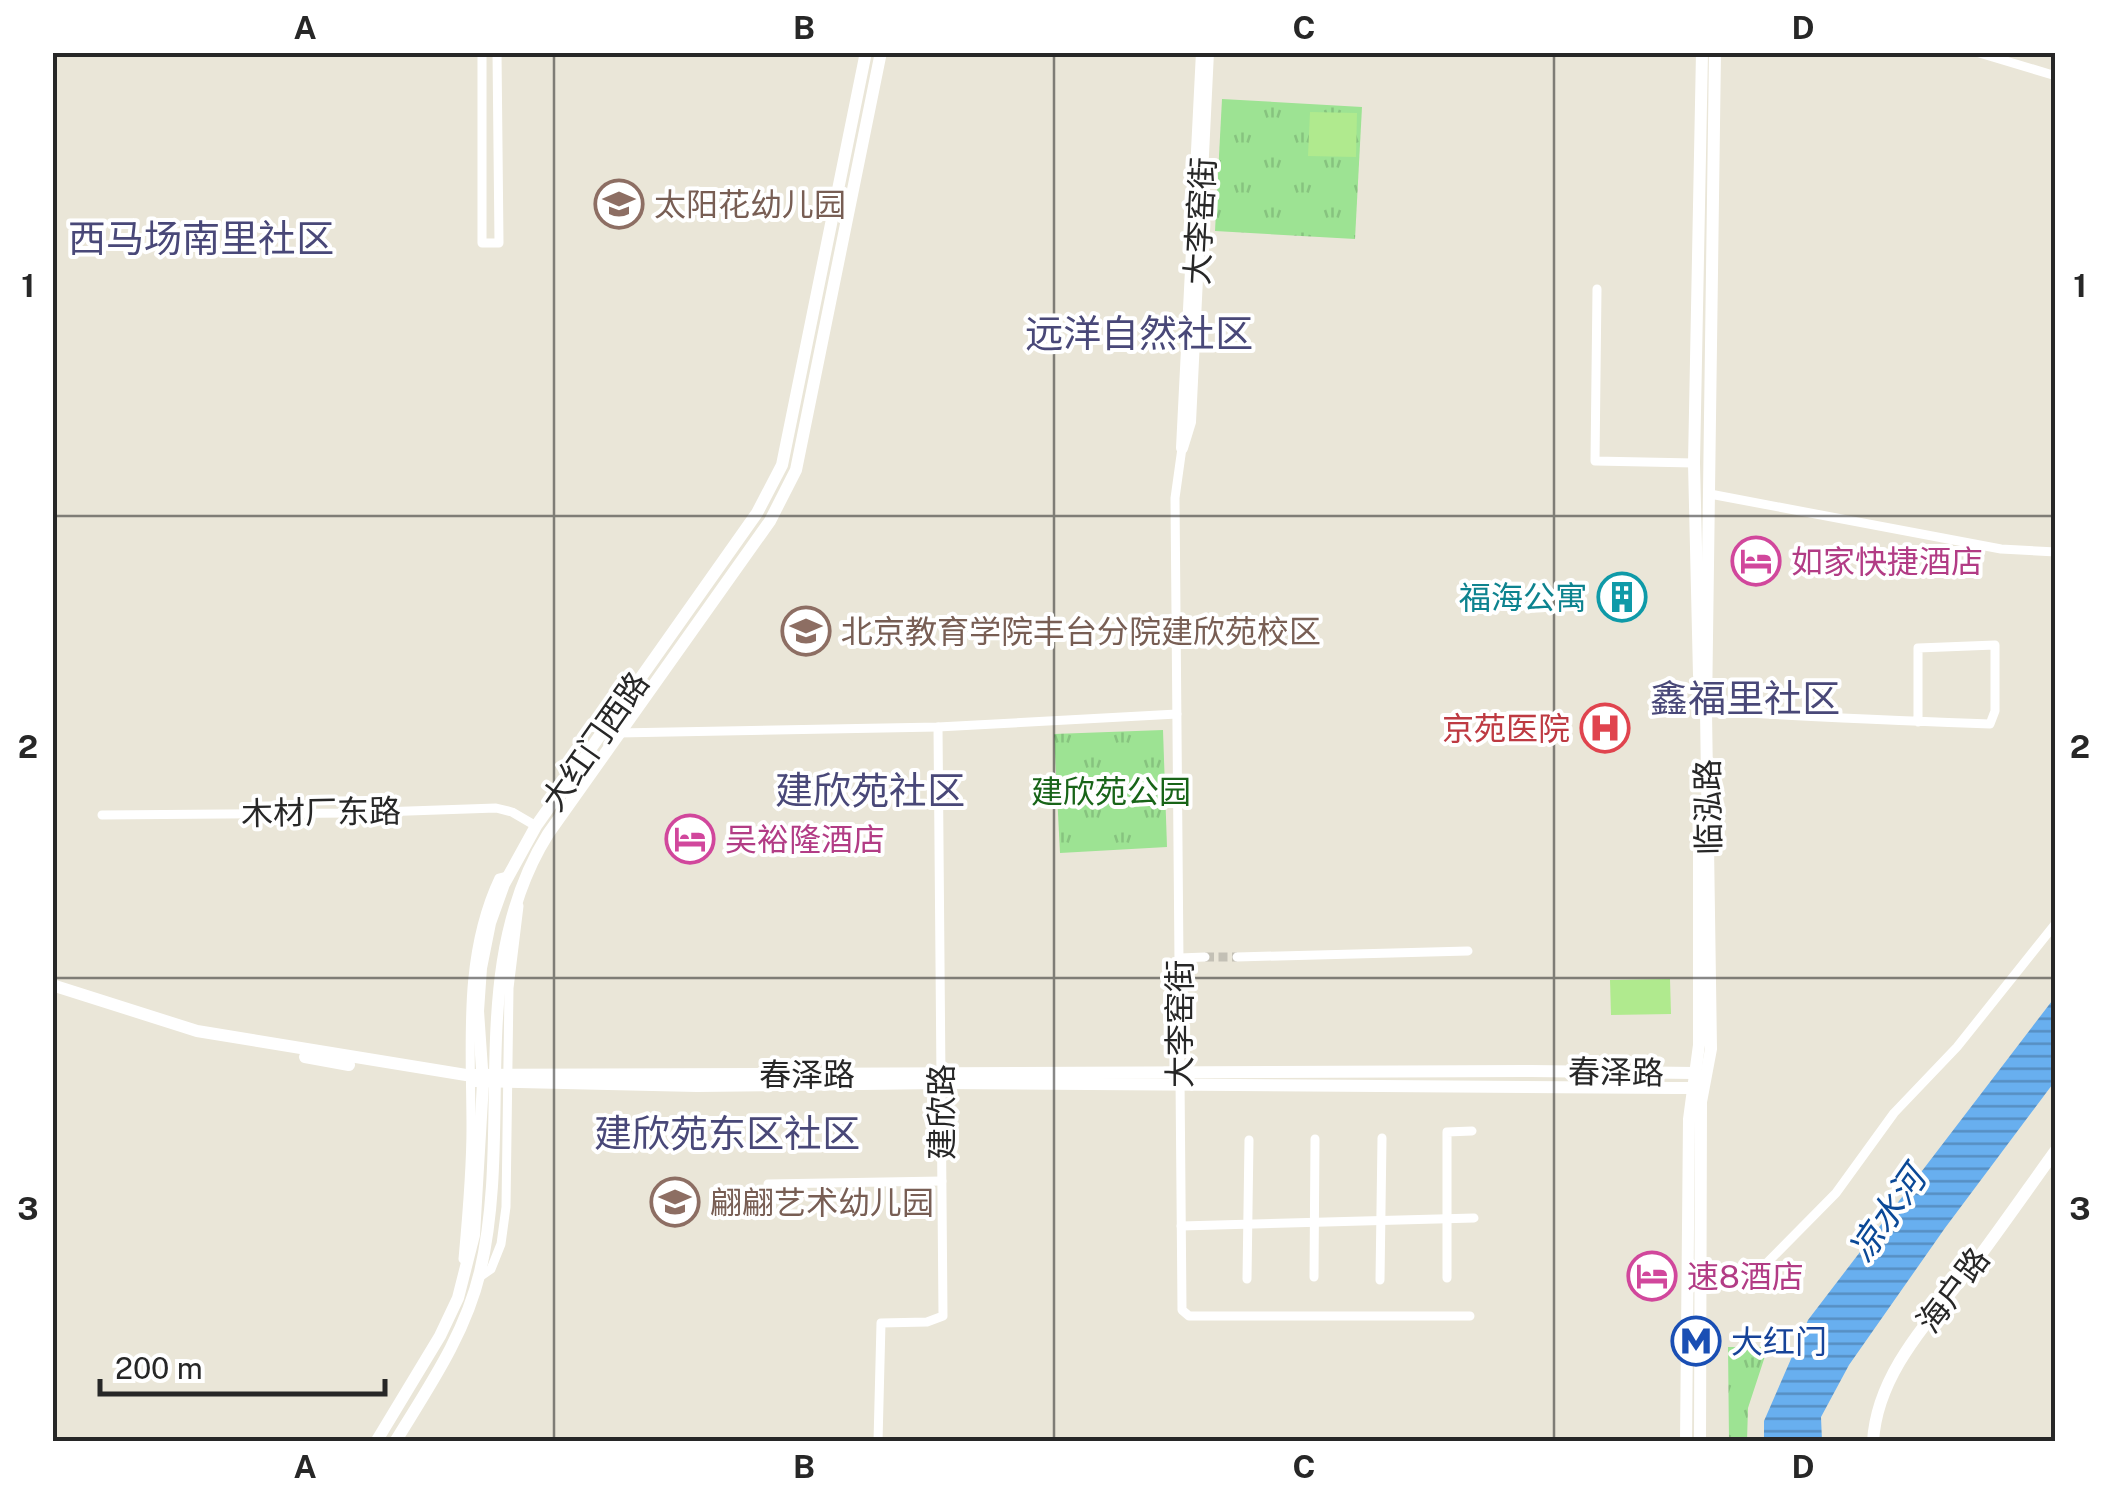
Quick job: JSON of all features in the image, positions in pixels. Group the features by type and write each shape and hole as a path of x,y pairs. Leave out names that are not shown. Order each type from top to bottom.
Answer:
{"main road":[{"name":"大红门西路","path":"394,1442 454,1343 472,1303 488,1228 490,1078 478,1011 477,973 490,924 507,876 536,826 758,513 782,465 866,52"},
{"name":"大红门西路","path":"376,1442 440,1336 461,1286 474,1235 500,970 518,892 539,848 770,521 796,470 881,52"},
{"name":"大李窑街","path":"1182,448 1205,52"},
{"name":"临泓路","path":"1686,1442 1698,1045 1700,710 1694,463 1702,52"},
{"name":"临泓路","path":"1700,1442 1701,1102 1697,1081 1710,1050 1706,711 1715,52"},
{"name":"春泽路","path":"52,985 197,1031 490,1078"},
{"name":"春泽路","path":"52,994 196,1038 327,1062 490,1078 697,1086 941,1078 1697,1081"},
{"name":"海户路","path":"1872,1442 1880,1404 1922,1328 1977,1260 2056,1150"}],"street":[{"path":"482,52 482,243 499,243 497,52"},
{"path":"1976,52 2056,76"},
{"path":"1598,289 1595,462 1694,463"},
{"name":"大李窑街","path":"1182,448 1175,498 1182,1310 1188,1316 1470,1316"},
{"path":"1710,494 2001,549 2056,552"},
{"path":"1706,711 1918,722 1990,724 1995,711 1996,645 1918,648 1918,722"},
{"path":"618,733 938,727 1176,714"},
{"name":"建欣路","path":"878,1442 881,1322 927,1322 943,1316 938,727"},
{"name":"木材厂东路","path":"102,815 496,808 536,826"},
{"path":"1700,1287 1757,1273 1836,1193 1894,1114 1958,1048 2056,923"},
{"path":"1238,956 1468,950"},
{"path":"1180,958 1205,957"},
{"path":"1447,1278 1447,1132 1472,1131"},
{"path":"1380,1280 1382,1138"},
{"path":"1314,1276 1315,1139"},
{"path":"1247,1279 1249,1140"},
{"path":"768,1184 942,1181"},
{"path":"1181,1226 1474,1218"}],"green space":[{"path":"1222,99 1362,107 1355,239 1215,231"},
{"path":"1310,112 1357,113 1356,157 1308,156"},
{"name":"建欣苑公园","path":"1163,730 1167,847 1060,853 1054,734"},
{"path":"1670,979 1671,1014 1611,1015 1610,980"},
{"path":"1728,1347 1768,1347 1748,1408 1747,1441 1729,1441"}],"water":[{"path":"2055,997 2055,1081 1849,1365 1821,1417 1822,1441 1764,1441 1764,1421 1808,1320"}],"tunnel":[{"path":"1205,957 1237,957"}],"place":[{"name":"太阳花幼儿园","path":"619,204"},
{"name":"如家快捷酒店","path":"1756,561"},
{"name":"福海公寓","path":"1622,597"},
{"name":"北京教育学院丰台分院建欣苑校区","path":"806,631"},
{"name":"京苑医院","path":"1605,728"},
{"name":"吴裕隆酒店","path":"690,839"},
{"name":"翩翩艺术幼儿园","path":"675,1202"},
{"name":"速8酒店","path":"1652,1276"},
{"name":"大红门","path":"1696,1341"}],"district":[{"name":"西马场南里社区","path":"201,238"},
{"name":"远洋自然社区","path":"1139,333"},
{"name":"鑫福里社区","path":"1745,698"},
{"name":"建欣苑社区","path":"870,790"},
{"name":"建欣苑东区社区","path":"727,1133"}],"water label":[{"name":"凉水河","path":"1887,1214"}]}
